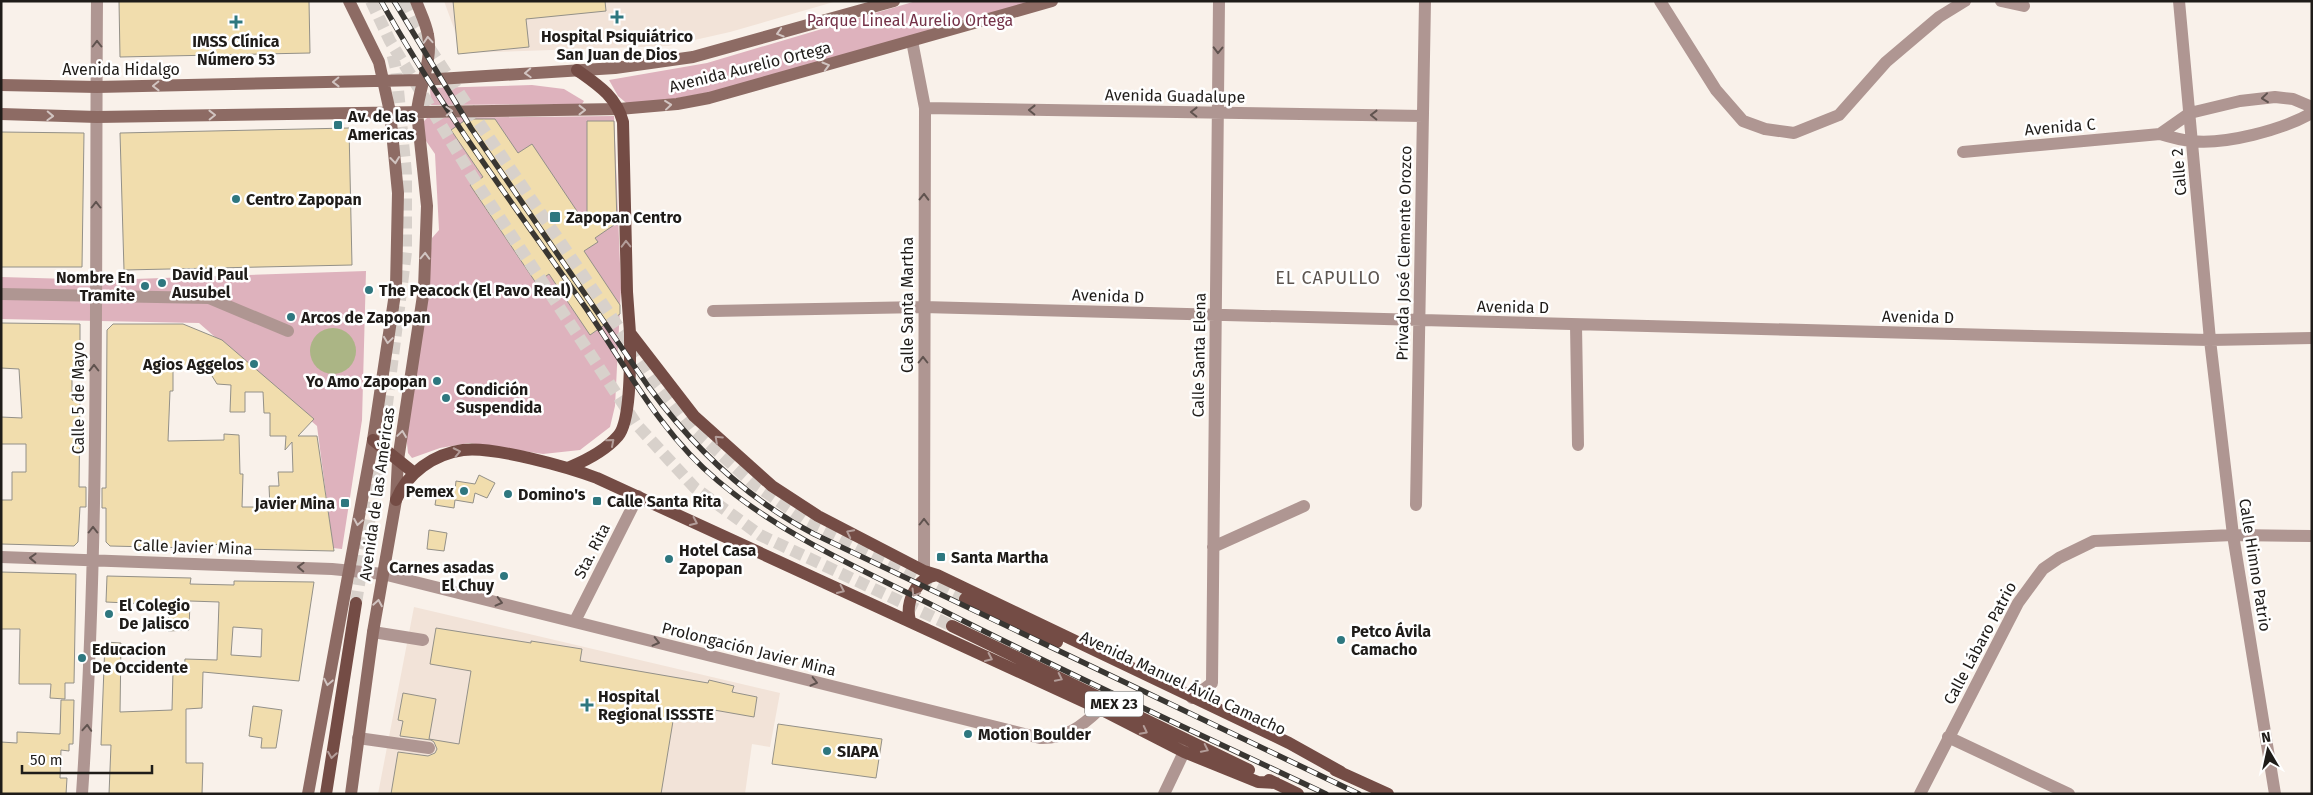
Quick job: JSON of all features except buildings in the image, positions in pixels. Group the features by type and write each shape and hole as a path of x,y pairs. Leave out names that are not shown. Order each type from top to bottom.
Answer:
{"main road":[{"name":"Avenida de las Américas","path":"308,794 373,440 396,287 398,192 390,112 379,62 349,1"},
{"name":"Avenida de las Américas","path":"351,794 373,632 396,500 398,460 424,289 427,206 417,112 429,44 428,33 416,1"},
{"name":"Avenida Aurelio Ortega","path":"422,80 615,68 693,57 894,1"},
{"name":"Avenida Aurelio Ortega","path":"417,112 620,109 676,104 709,98 1052,1"},
{"path":"570,468 594,457 619,436 625,420 628,394 630,333 620,109 606,91 577,70"},
{"name":"Avenida Hidalgo","path":"1,85 97,87 422,80"},
{"path":"1,114 96,117 417,112"},
{"path":"630,333 694,416 772,486 818,516 924,571 937,575 1289,743 1341,772"},
{"path":"373,440 413,472"},
{"path":"396,500 413,472 449,453 464,450 485,450 570,468 638,496 910,621 1100,709 1184,752 1258,782 1276,783"},
{"path":"910,621 908,607 915,590 929,577 937,575"},
{"name":"Avenida Manuel Ávila Camacho","path":"965,599 1278,746 1388,794"},
{"path":"326,794 356,603"},
{"name":"MEX 23","path":"952,626 1298,794"}],"street":[{"name":"Calle 5 de Mayo","path":"82,794 89,700 93,560 97,1"},
{"name":"Calle Santa Elena","path":"1192,698 1212,683 1219,1"},
{"name":"Privada José Clemente Orozco","path":"1416,505 1425,1"},
{"path":"1660,1 1716,90 1743,121 1765,129 1794,133 1839,115 1886,62 1938,17 1965,1"},
{"path":"2001,1 2024,6"},
{"name":"Calle 2","path":"2179,1 2210,340"},
{"name":"Calle Santa Martha","path":"912,41 925,108 923,307 924,571"},
{"name":"Avenida C","path":"2160,134 2190,114 2240,101 2275,97 2293,99 2312,107"},
{"name":"Avenida Guadalupe","path":"925,108 1423,116"},
{"name":"Avenida C","path":"1963,152 2160,134 2192,141 2250,136 2277,129 2312,113"},
{"path":"1,294 209,298 288,331"},
{"name":"Avenida D","path":"713,311 923,307 2210,340 2312,338"},
{"path":"1576,325 1578,445"},
{"name":"Calle Himno Patrio","path":"2210,340 2233,535 2274,794"},
{"name":"Sta. Rita","path":"576,621 638,496"},
{"path":"1213,547 1304,506"},
{"name":"Calle Lábaro Patrio","path":"1920,794 2018,603 2043,569 2059,558 2094,540 2233,535 2312,536"},
{"name":"Calle Javier Mina","path":"1,557 349,569 383,574"},
{"name":"Prolongación Javier Mina","path":"383,574 1040,738 1060,737 1074,731 1100,709"},
{"path":"373,632 423,640"},
{"path":"1948,737 2069,794"},
{"path":"358,738 429,748"},
{"path":"1164,794 1184,752"}],"shaded area":[{"name":"Hospital Psiquiátrico San Juan de Dios","path":"444,1 837,1 730,32 668,46 463,53"},
{"path":"328,328 338,328 352,338 356,351 352,364 346,370 338,374 328,374 314,364 310,356 310,346 320,332"},
{"name":"Hospital Regional ISSSTE","path":"414,607 780,693 770,747 752,744 745,794 378,794"}],"green space":[{"name":"Parque Lineal Aurelio Ortega","path":"916,1 1034,1 716,91 631,107 618,96 609,80 707,63"},
{"path":"532,85 564,89 584,101 582,104 431,105 430,88"},
{"path":"614,116 621,288 615,406 610,427 580,450 543,454 469,443 440,448 412,458 408,453 406,434 426,301 432,238 439,230 435,154 424,138 422,123 427,118"},
{"path":"366,271 362,420 342,549 333,548 317,426 199,323 1,319 1,277 105,280"}],"tunnel":[{"path":"371,1 390,41 472,176 637,425 695,488 760,535 952,626"},
{"path":"403,1 415,26 475,117 654,379 692,428 750,481 804,519 965,599"},
{"path":"356,603 383,436 406,252 406,173 396,69 392,53"}],"railway":[{"path":"381,1 453,117 504,193 583,304 645,398 678,442 718,481 767,517 847,563 1076,676 1326,794"},
{"path":"394,1 471,128 648,386 683,430 744,488 766,505 814,534 1359,794"}],"place":[{"name":"Hospital Psiquiátrico San Juan de Dios","path":"617,17"},
{"name":"IMSS Clínica Número 53","path":"236,22"},
{"name":"Av. de las Americas","path":"338,125"},
{"name":"Centro Zapopan","path":"236,199"},
{"name":"Zapopan Centro","path":"555,217"},
{"name":"David Paul Ausubel","path":"162,283"},
{"name":"Nombre En Tramite","path":"145,286"},
{"name":"The Peacock (El Pavo Real)","path":"369,290"},
{"name":"Arcos de Zapopan","path":"291,317"},
{"name":"Agios Aggelos","path":"254,364"},
{"name":"Yo Amo Zapopan","path":"437,381"},
{"name":"Condición Suspendida","path":"446,398"},
{"name":"Pemex","path":"464,491"},
{"name":"Domino's","path":"508,494"},
{"name":"Calle Santa Rita","path":"597,501"},
{"name":"Javier Mina","path":"345,503"},
{"name":"Santa Martha","path":"941,557"},
{"name":"Hotel Casa Zapopan","path":"669,559"},
{"name":"Carnes asadas El Chuy","path":"504,576"},
{"name":"El Colegio De Jalisco","path":"109,614"},
{"name":"Petco Ávila Camacho","path":"1341,640"},
{"name":"Educacion De Occidente","path":"82,658"},
{"name":"Hospital Regional ISSSTE","path":"587,705"},
{"name":"Motion Boulder","path":"968,734"},
{"name":"SIAPA","path":"827,751"}],"district":[{"name":"EL CAPULLO","path":"1328,278"}]}
